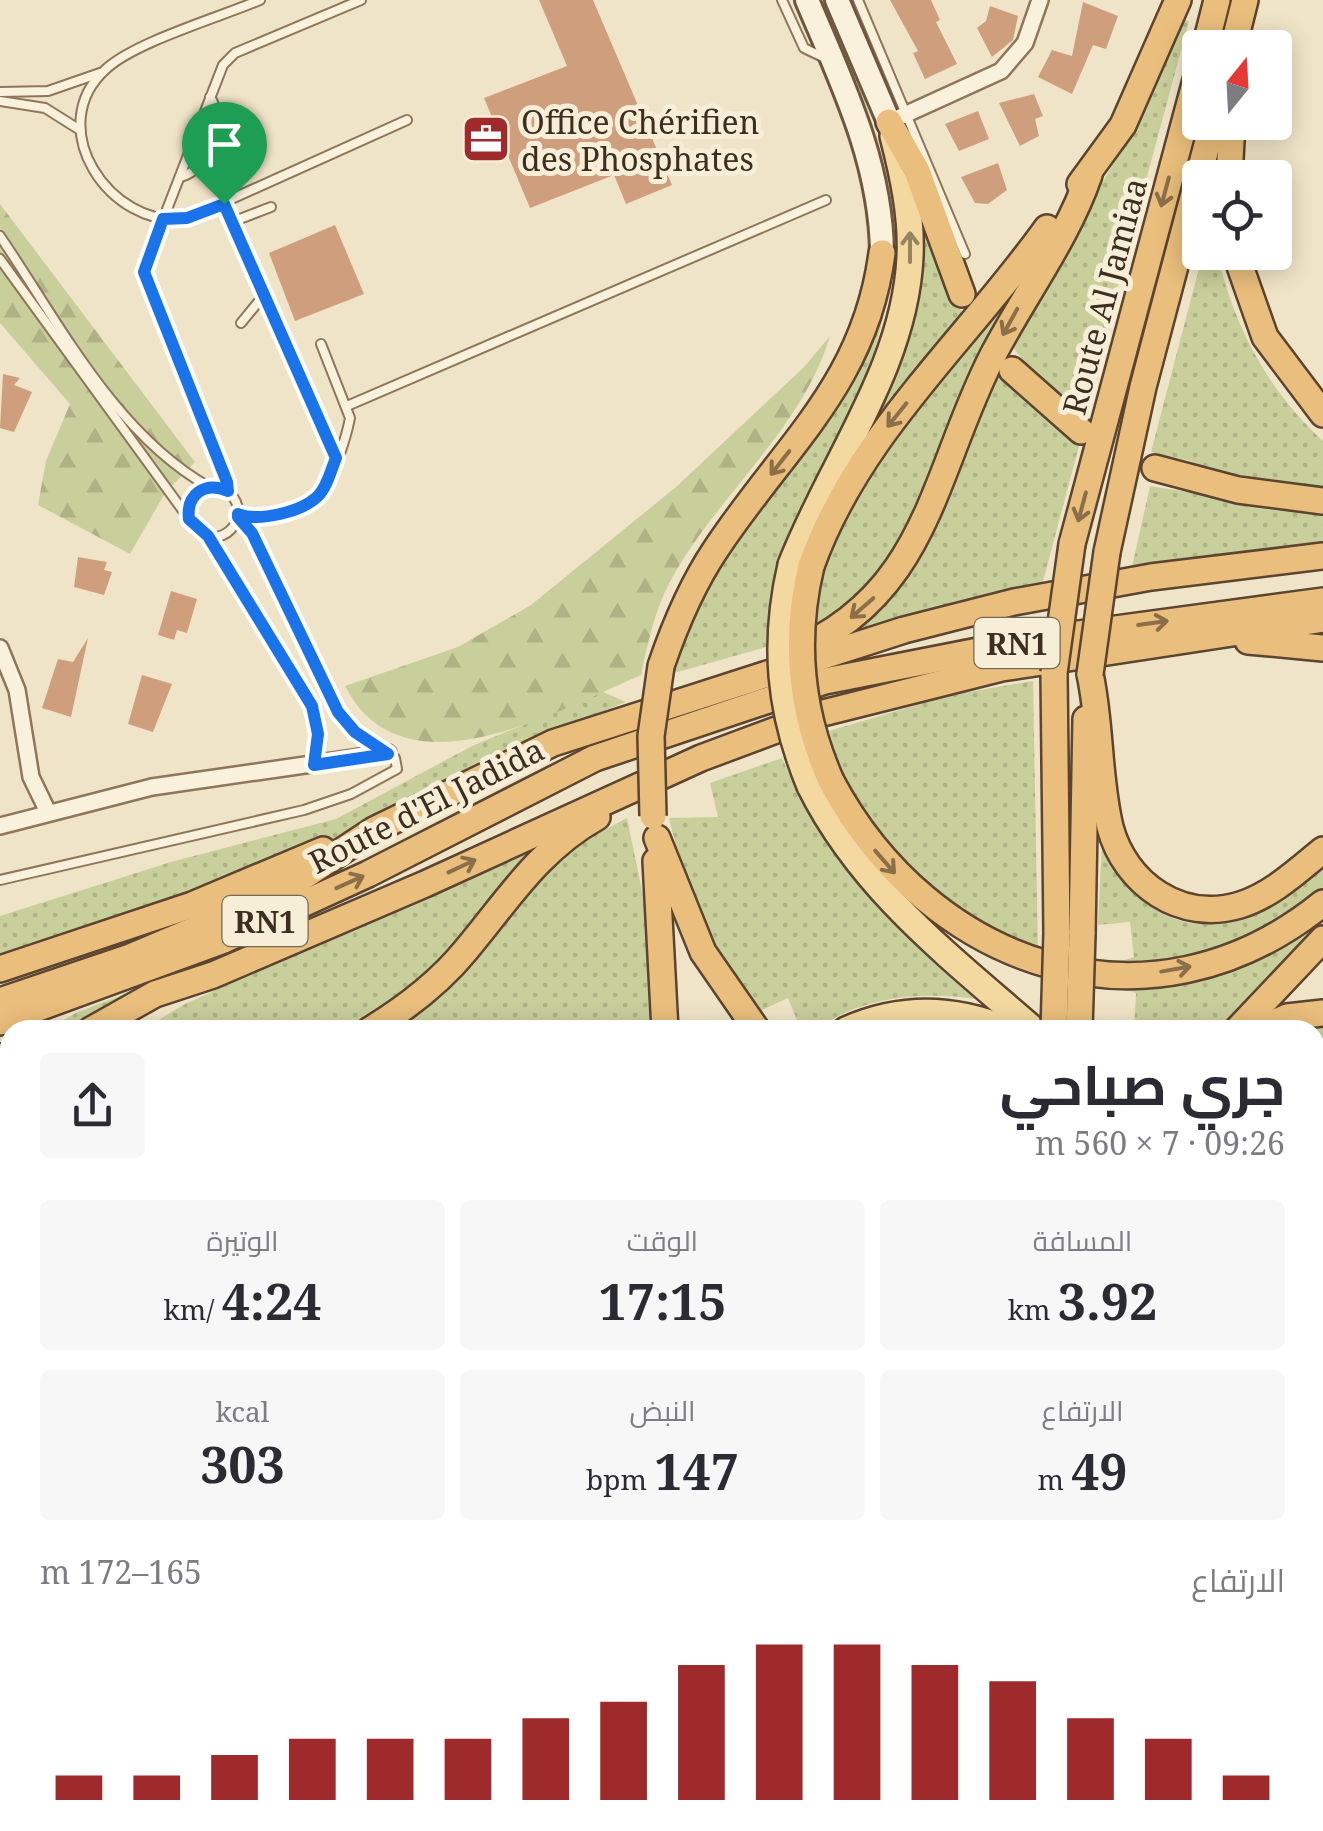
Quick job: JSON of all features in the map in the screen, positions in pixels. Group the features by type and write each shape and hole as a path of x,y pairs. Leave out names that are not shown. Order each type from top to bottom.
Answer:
{"highway":[{"path":"698,700 833,630 870,602 899,570 930,515 989,363 1089,175 1142,88 1178,0"},
{"path":"1210,30 1217,0"},
{"path":"1237,30 1246,0"},
{"path":"1243,30 1246,0"},
{"path":"899,118 962,294"},
{"name":"Route Al Jamiaa","path":"1070,933 1054,672 1072,544 1182,132"},
{"name":"Route Al Jamiaa","path":"1090,674 1107,552 1143,387 1207,140"},
{"path":"1089,175 992,302 860,462 801,565 802,688 820,784 878,856 925,903 982,940 1056,966 1119,974 1183,968 1254,945 1323,903"},
{"path":"665,1020 651,736 662,666 683,606 714,551 842,381 870,314 882,253"},
{"path":"1241,270 1265,337 1323,414"},
{"path":"1012,370 1081,430"},
{"path":"1154,468 1238,490 1323,501"},
{"name":"RN1","path":"698,700 904,630 1014,602 1152,577 1323,556"},
{"name":"Route d'El Jadida","path":"5,1020 224,940 368,874 559,773 825,682 992,648 1323,601"},
{"path":"109,1020 155,994 213,975 702,758 819,714 940,680 1323,619"},
{"path":"1214,638 1323,648"},
{"path":"1090,674 1106,805 1117,848 1141,882 1157,894 1196,908 1238,906 1282,884 1323,850"},
{"path":"1056,1020 1070,933 1090,674"},
{"name":"Route d'El Jadida","path":"0,1001 130,957 220,919 292,884 374,830 554,743 698,700"},
{"path":"383,1020 448,970 547,853 590,821 702,758"},
{"path":"655,827 703,952 750,1020"},
{"path":"0,968 192,906 374,830"},
{"path":"1070,933 1079,1020"},
{"path":"1246,1020 1323,939"},
{"path":"141,1020 213,975"},
{"path":"1279,1020 1323,1013"}],"main road":[{"path":"807,0 873,169 882,253"},
{"path":"801,565 884,366 904,306 911,236 899,118 836,0"},
{"path":"820,784 838,839 875,887 1023,1020"},
{"path":"884,1020 918,1011 979,1020"}],"street":[{"path":"899,118 991,78 1010,63 1025,43 1040,0"},
{"path":"0,648 18,690 31,777 48,812"},
{"path":"0,826 152,787 388,754"}],"lane":[{"path":"0,92 48,91 260,0"},
{"path":"0,880 328,803 395,773 397,761 355,732 338,712 252,533 238,515 222,464 144,278 223,64 235,54 360,0"},
{"path":"782,0 804,48 833,62"},
{"path":"858,0 899,118 965,254"},
{"path":"104,70 86,98 80,130 98,177 110,195 126,207 163,219 187,218 224,204 407,120"},
{"path":"180,176 193,173 206,157 218,122 210,98"},
{"path":"0,100 45,108 80,130"},
{"path":"347,406 826,200"},
{"path":"224,204 336,458"},
{"path":"232,222 271,206"},
{"path":"0,236 133,425 160,454 209,487 228,491"},
{"path":"0,259 76,370 189,519 208,536 312,706 318,734 314,765"},
{"path":"241,323 264,295"},
{"path":"238,515 262,518 312,501 322,492 349,424 347,406 321,344"},
{"path":"189,519 192,498 209,487"},
{"path":"208,536 227,533 238,515"}],"green space":[{"path":"1184,20 1189,21 1187,30 1182,30 1182,47 1082,418 1043,384 1009,343 1144,111"},
{"path":"913,181 963,315 860,446 903,351 914,311"},
{"path":"0,204 195,462 165,493 130,554 38,505 46,461 70,404 0,323"},
{"path":"892,243 881,329 850,408 786,545 769,614 770,646 674,673 694,611 715,567 829,417 859,368 876,323"},
{"path":"1199,270 1221,270 1255,355 1285,400 1323,441 1323,490 1197,473 1191,461 1151,452"},
{"path":"1015,287 1020,290 937,476 884,570 846,605 816,623 824,573 840,527 862,483 918,402"},
{"path":"830,336 800,402 711,519 671,580 656,614 641,675 527,724 484,736 443,742 404,737 371,720 345,686 458,647 531,605 676,487 804,367"},
{"path":"993,364 1080,442 1042,585 847,633 866,618"},
{"path":"1150,486 1323,514 1323,544 1132,567"},
{"path":"1033,681 1038,954 965,916 926,890 901,867 858,802 829,731 950,695"},
{"path":"603,692 626,702 487,757 331,841 211,886 0,955 0,916 171,862 336,819 472,746"},
{"path":"782,758 818,828 864,890 916,946 975,999 897,998 866,1005 830,1020 797,1020 788,998 760,1011 703,920 669,818 718,817 710,783"},
{"path":"627,818 657,963 656,1020 405,1020 449,985 559,854"},
{"path":"1102,839 1133,888 1164,913 1181,921 1221,921 1259,903 1323,863 1323,894 1293,916 1204,955 1106,966 1134,957 1130,922 1098,925"},
{"path":"535,845 429,973 405,995 367,1020 159,1020 185,1004"},
{"path":"1323,911 1323,926 1233,1020 1135,1020 1136,993 1109,982 1149,982"},
{"path":"145,986 95,1020 63,1020"}],"building":[{"path":"539,0 593,0 672,185 626,204 614,175 530,208 484,98 567,66"},
{"path":"890,0 931,0 940,20 936,22 957,64 925,79 913,53 918,51"},
{"path":"1083,2 1118,16 1106,49 1093,45 1072,94 1038,77 1052,50 1072,56"},
{"path":"990,6 1018,16 1013,40 992,57 977,28 986,21"},
{"path":"1034,94 1043,116 1035,119 1039,136 1020,146 999,103"},
{"path":"978,111 989,139 959,151 945,124"},
{"path":"998,163 1007,190 988,204 975,203 961,177"},
{"path":"335,225 364,294 295,321 269,253"},
{"path":"3,374 20,378 14,385 32,392 14,432 0,428"},
{"path":"78,557 107,562 104,570 112,572 104,595 74,587"},
{"path":"171,591 197,599 187,633 177,630 174,640 158,635"},
{"path":"88,638 71,717 42,708 58,659 73,662"},
{"path":"142,675 172,684 153,732 128,724"}],"place":[{"name":"Office Chérifien des Phosphates","path":"486,139"}],"route":[{"path":"224,204 336,458 322,492 312,501 262,518 238,517 252,533 338,712 355,732 388,754 314,765 318,734 308,695 208,536 196,530 189,519 188,505 196,493 216,486 228,491 227,482 145,284 144,266 163,219 187,218 224,204"}]}
